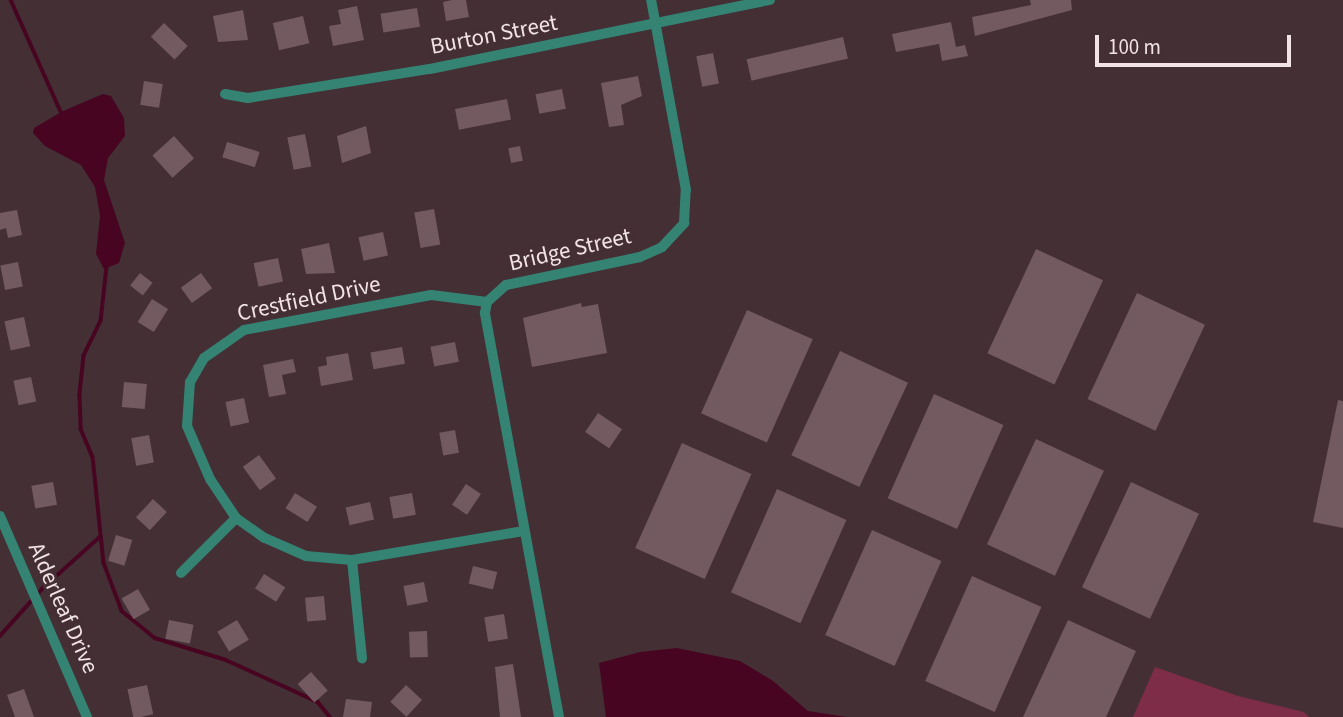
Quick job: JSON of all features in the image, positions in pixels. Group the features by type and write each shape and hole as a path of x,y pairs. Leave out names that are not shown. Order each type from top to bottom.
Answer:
{"street":[{"name":"Bridge Street","path":"487,302 506,285 640,257 677,234 688,208 686,190 651,0"},
{"name":"Burton Street","path":"225,94 248,98 404,74 770,0"},
{"name":"Crestfield Drive","path":"487,302 431,295 274,324 223,341 204,358 190,382 187,426 210,479 236,518 265,538 306,556 352,560 524,531"},
{"path":"487,302 489,350 559,717"},
{"name":"Alderleaf Drive","path":"0,516 88,717"},
{"path":"181,573 236,518"},
{"path":"352,560 362,658"}],"shaded area":[{"path":"103,94 111,96 124,118 125,136 108,158 104,180 125,243 119,263 104,269 96,254 100,216 95,187 81,165 45,146 33,133 34,128 63,111"},
{"path":"677,648 740,661 773,681 808,711 847,717 606,717 599,663 640,652"},
{"path":"1155,667 1238,696 1304,712 1309,717 1133,717"}],"building":[{"path":"466,0 469,17 446,21 443,2"},
{"path":"1030,0 1071,0 1072,10 975,36 972,17 1031,5"},
{"path":"357,6 364,40 333,46 329,26 341,24 338,10"},
{"path":"417,8 420,27 383,33 380,14"},
{"path":"243,10 248,40 218,42 213,16"},
{"path":"303,16 309,43 279,50 273,23"},
{"path":"951,22 956,47 965,45 968,56 942,61 939,44 896,52 892,34"},
{"path":"164,23 188,46 175,60 151,37"},
{"path":"843,37 848,58 751,81 747,59"},
{"path":"713,53 719,83 702,87 696,56"},
{"path":"638,76 642,96 621,105 624,125 609,127 601,83"},
{"path":"144,81 163,84 159,108 140,105"},
{"path":"562,89 566,109 539,114 535,94"},
{"path":"507,99 511,120 459,130 455,109"},
{"path":"366,126 371,153 342,163 337,136"},
{"path":"305,134 311,166 294,170 287,137"},
{"path":"174,136 194,158 173,178 152,155"},
{"path":"227,142 260,152 255,167 222,157"},
{"path":"520,146 523,161 511,163 508,148"},
{"path":"434,209 440,244 421,248 414,212"},
{"path":"17,210 22,235 8,238 6,228 0,230 0,213"},
{"path":"383,232 388,255 364,261 359,237"},
{"path":"329,243 335,273 306,274 301,249"},
{"path":"1036,249 1103,280 1054,384 987,353"},
{"path":"278,258 283,281 259,287 254,263"},
{"path":"18,262 23,287 5,290 0,265"},
{"path":"140,273 153,283 143,295 130,286"},
{"path":"201,273 212,288 192,303 181,288"},
{"path":"1137,293 1205,325 1156,431 1088,399"},
{"path":"152,299 168,309 154,332 138,322"},
{"path":"581,303 582,307 598,304 607,353 532,367 523,318"},
{"path":"747,310 813,339 767,443 701,413"},
{"path":"24,317 30,346 11,351 4,321"},
{"path":"455,342 459,362 434,366 430,347"},
{"path":"402,347 405,364 373,369 370,353"},
{"path":"840,351 908,383 859,487 791,455"},
{"path":"348,353 353,380 321,386 318,367 327,365 326,357"},
{"path":"293,359 296,372 282,375 286,394 269,397 263,365"},
{"path":"31,377 36,401 19,405 13,381"},
{"path":"124,382 147,384 145,409 122,407"},
{"path":"934,394 1003,425 957,529 888,498"},
{"path":"244,398 249,422 231,426 225,402"},
{"path":"1338,400 1343,401 1343,528 1313,522"},
{"path":"598,413 622,429 609,448 585,432"},
{"path":"455,430 459,453 443,455 439,433"},
{"path":"149,435 154,463 136,466 131,438"},
{"path":"1036,439 1104,471 1055,576 987,544"},
{"path":"682,443 751,474 705,579 635,548"},
{"path":"259,455 276,478 260,490 243,467"},
{"path":"53,482 57,505 35,508 31,486"},
{"path":"1131,482 1199,514 1150,619 1082,587"},
{"path":"466,484 481,494 467,515 452,505"},
{"path":"777,489 846,520 800,623 731,592"},
{"path":"295,493 317,507 308,522 285,508"},
{"path":"412,493 416,515 393,519 389,497"},
{"path":"153,499 167,512 150,530 136,517"},
{"path":"370,502 374,520 350,525 346,508"},
{"path":"872,530 941,561 895,666 825,635"},
{"path":"116,535 132,540 124,566 108,561"},
{"path":"473,566 497,572 493,590 469,583"},
{"path":"264,574 285,587 276,602 255,588"},
{"path":"972,576 1041,607 995,712 925,681"},
{"path":"424,582 428,602 407,606 403,586"},
{"path":"138,589 150,610 134,619 122,598"},
{"path":"324,596 326,620 307,622 305,598"},
{"path":"504,614 508,639 488,642 484,617"},
{"path":"169,620 194,625 190,643 165,639"},
{"path":"237,620 249,640 229,652 217,632"},
{"path":"1068,620 1136,651 1106,717 1023,717"},
{"path":"427,631 428,657 410,658 409,632"},
{"path":"513,664 521,717 500,717 495,667"},
{"path":"311,672 328,691 314,703 298,684"},
{"path":"147,685 153,714 133,717 127,689"},
{"path":"406,685 422,700 406,717 390,702"},
{"path":"24,689 34,717 15,717 7,695"},
{"path":"346,699 372,702 370,717 343,717"}],"waterway":[{"path":"11,0 63,116"},
{"path":"107,267 101,321 84,356 80,395 81,429 93,457 104,563 122,611 155,638 226,660 318,702 330,717"},
{"path":"0,636 44,587 100,537"}]}
